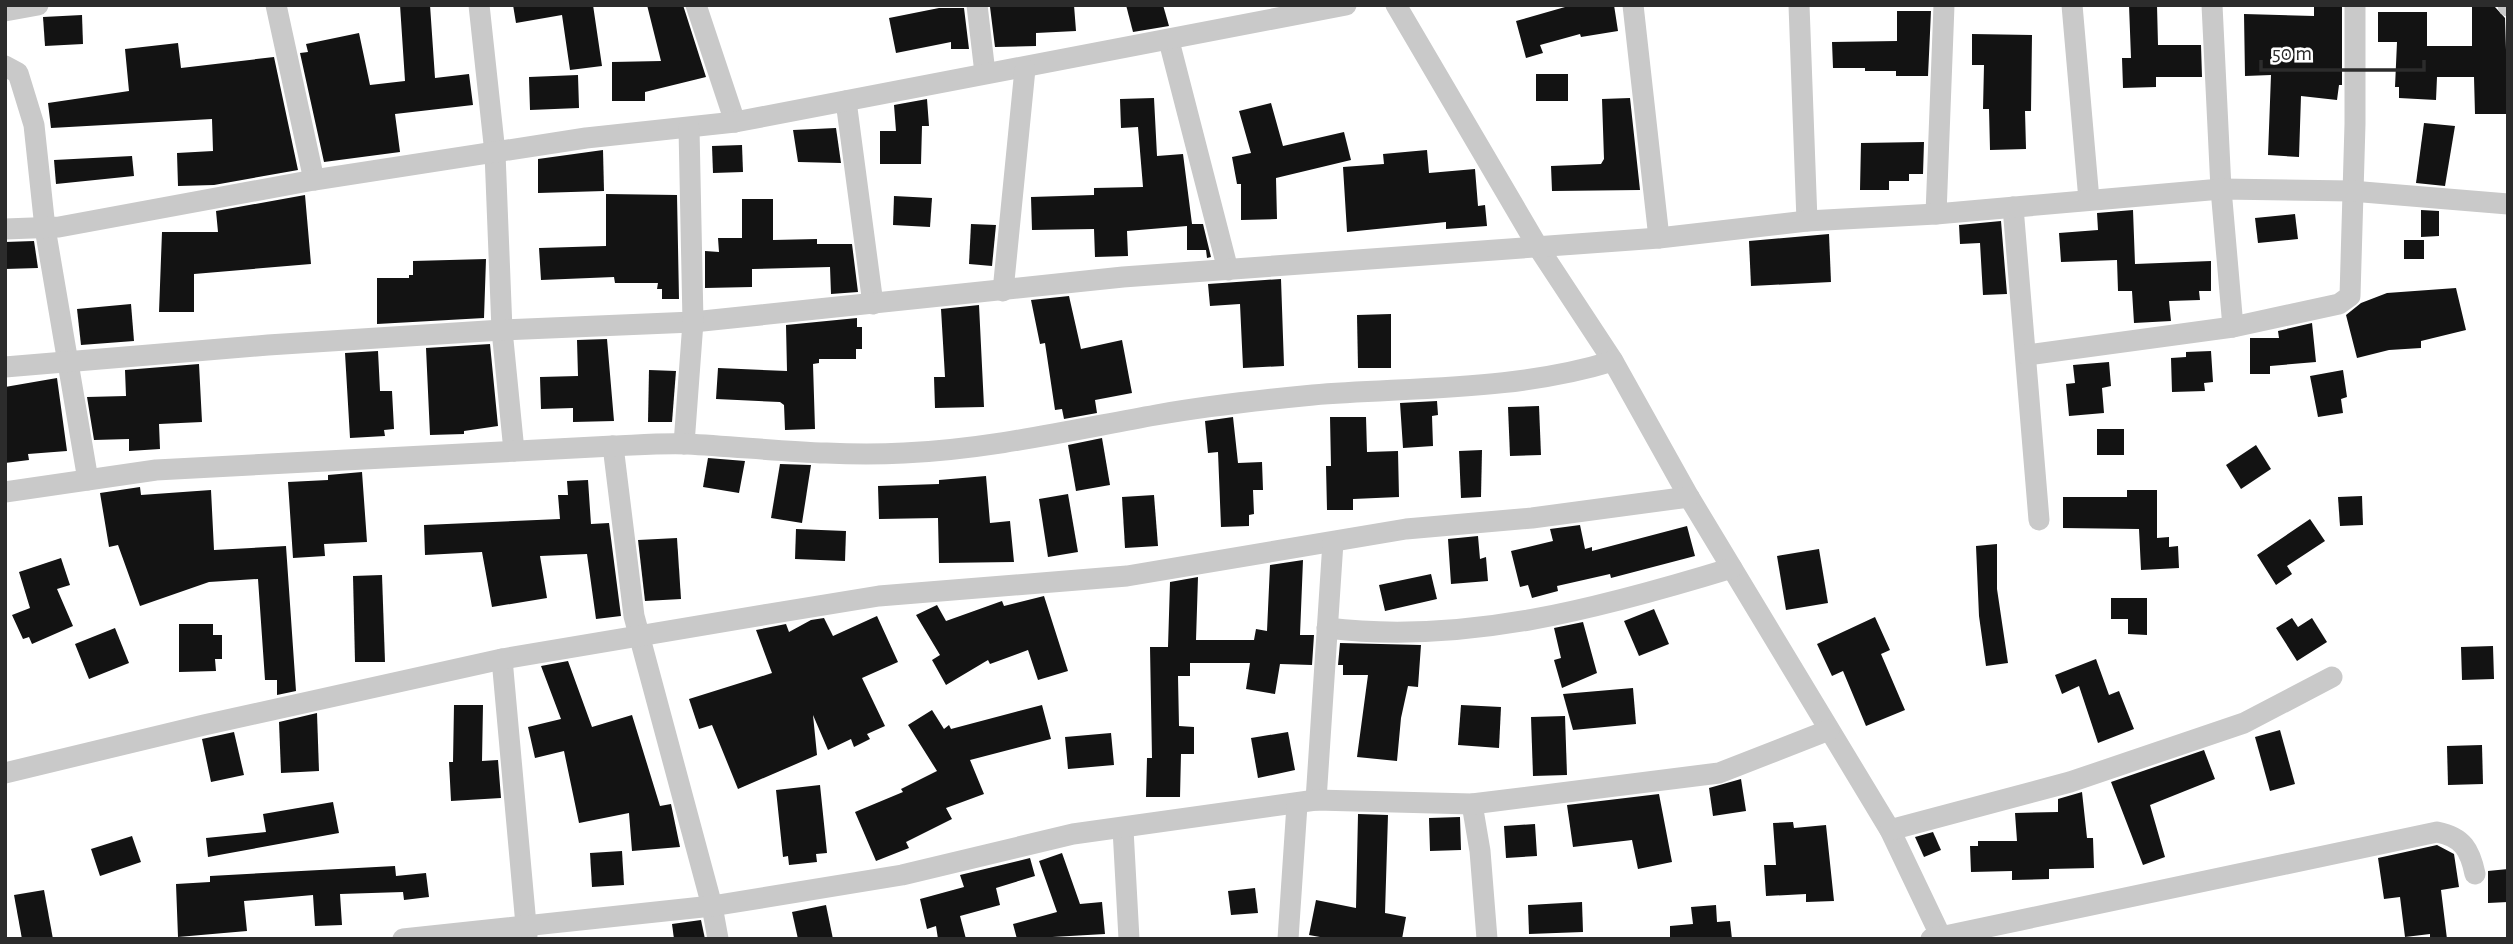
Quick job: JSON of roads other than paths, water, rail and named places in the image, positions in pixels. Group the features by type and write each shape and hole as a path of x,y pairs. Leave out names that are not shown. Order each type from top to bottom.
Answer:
{"street":[{"path":"5,11 38,5"},
{"path":"276,5 314,180"},
{"path":"479,5 495,153 502,330 514,450"},
{"path":"696,5 735,122"},
{"path":"977,5 985,73"},
{"path":"5,229 45,228 314,180 586,138 735,122 985,73 1025,69 1346,5"},
{"path":"1396,5 1538,247 1613,361 1689,497 1890,831 1938,938 2437,832 2452,835 2469,849 2475,874"},
{"path":"1633,5 1658,238"},
{"path":"1799,5 1808,221"},
{"path":"1936,215 1944,5"},
{"path":"2072,5 2089,200"},
{"path":"2211,5 2221,189 2233,327"},
{"path":"2026,355 2233,327 2339,304 2350,296 2355,5"},
{"path":"1169,41 1228,270"},
{"path":"5,66 18,73 34,125 45,228 88,480"},
{"path":"1003,291 1025,69"},
{"path":"846,101 873,304"},
{"path":"684,444 693,322 689,128"},
{"path":"5,367 268,345 502,330 693,322 1123,277 1658,238 1808,221 1936,215 2221,189 2351,191 2508,204"},
{"path":"2013,207 2039,520"},
{"path":"5,492 156,470 514,450 684,444 844,454 905,453 1076,433 1157,415 1288,398 1566,376 1613,361"},
{"path":"613,446 630,592 712,906 718,939"},
{"path":"5,773 204,725 502,659 641,638 879,596 1127,576 1406,529 1532,518 1689,497"},
{"path":"1288,939 1327,628 1333,542"},
{"path":"1327,628 1371,634 1461,630 1613,604 1732,568"},
{"path":"502,659 526,932"},
{"path":"1890,831 2070,782 2244,723 2332,677"},
{"path":"403,939 526,932 712,906 902,875 1073,834 1306,802 1472,804 1719,773 1829,730"},
{"path":"1472,804 1480,851 1487,939"},
{"path":"1123,829 1129,939"}]}
